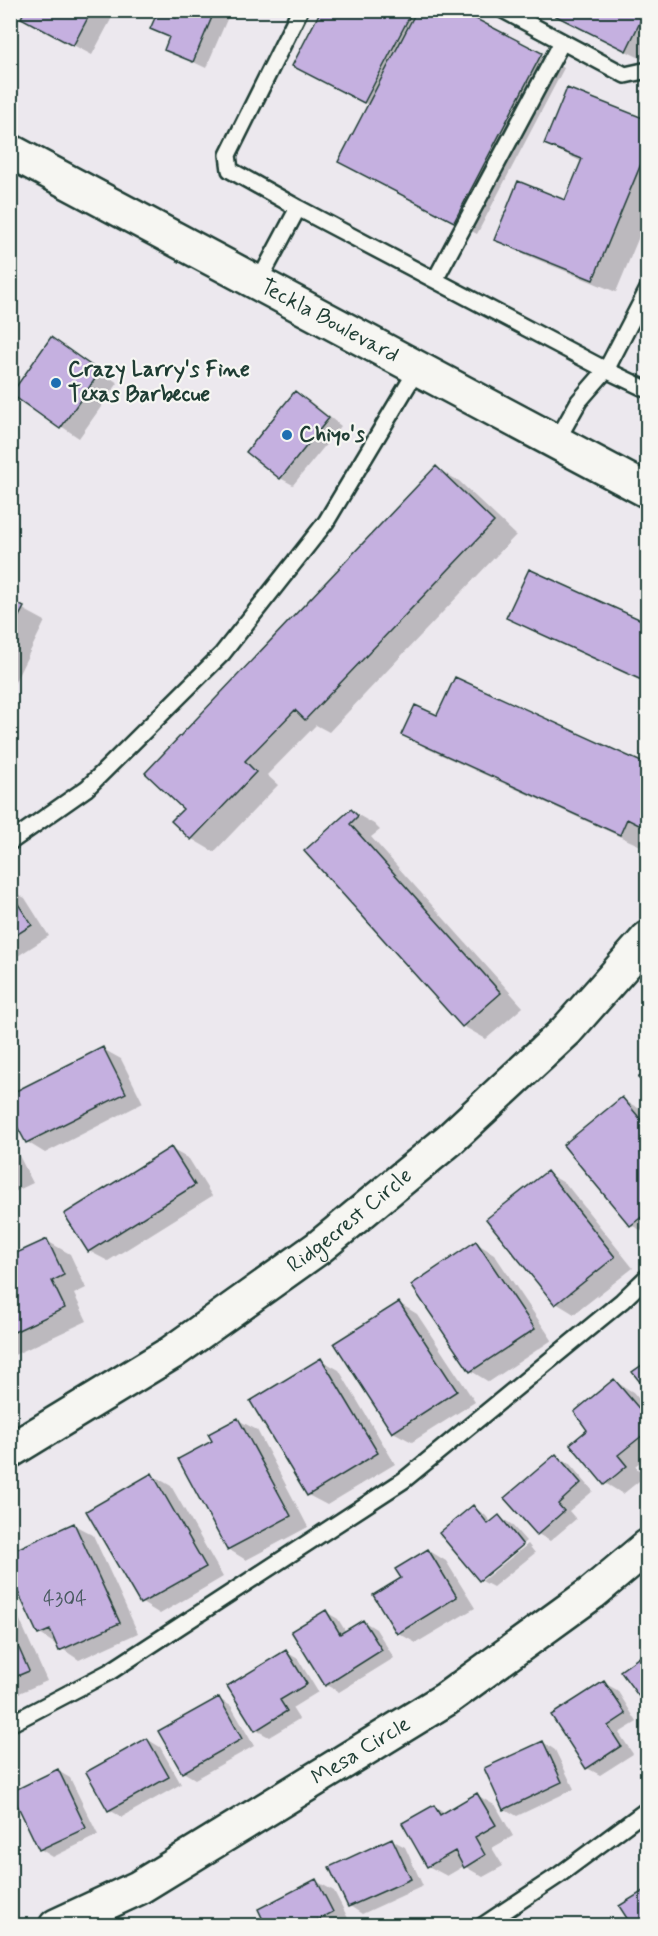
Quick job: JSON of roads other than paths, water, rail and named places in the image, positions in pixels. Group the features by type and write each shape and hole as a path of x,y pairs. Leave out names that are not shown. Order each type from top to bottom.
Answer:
{"street":[{"name":"Teckla Boulevard","path":"10,151 648,491"},
{"name":"Ridgecrest Circle","path":"10,1451 171,1353 318,1248 449,1140 557,1039 648,938"},
{"name":"Mesa Circle","path":"56,1926 138,1888 446,1699 592,1593 648,1546"}],"lane":[{"path":"300,10 228,155 230,170 298,208 648,390"},
{"path":"503,10 625,75 648,70"},
{"path":"435,280 562,42"},
{"path":"258,283 298,208"},
{"path":"556,442 579,401 606,370 648,289"},
{"path":"10,842 87,788 222,654 326,522 418,368"},
{"path":"10,1724 111,1671 404,1480 622,1301 648,1276"},
{"path":"482,1926 559,1875 648,1809"}],"place":[{"name":"Crazy Larry's Fine Texas Barbecue","path":"56,383"},
{"name":"Chiyo's","path":"287,435"}]}
